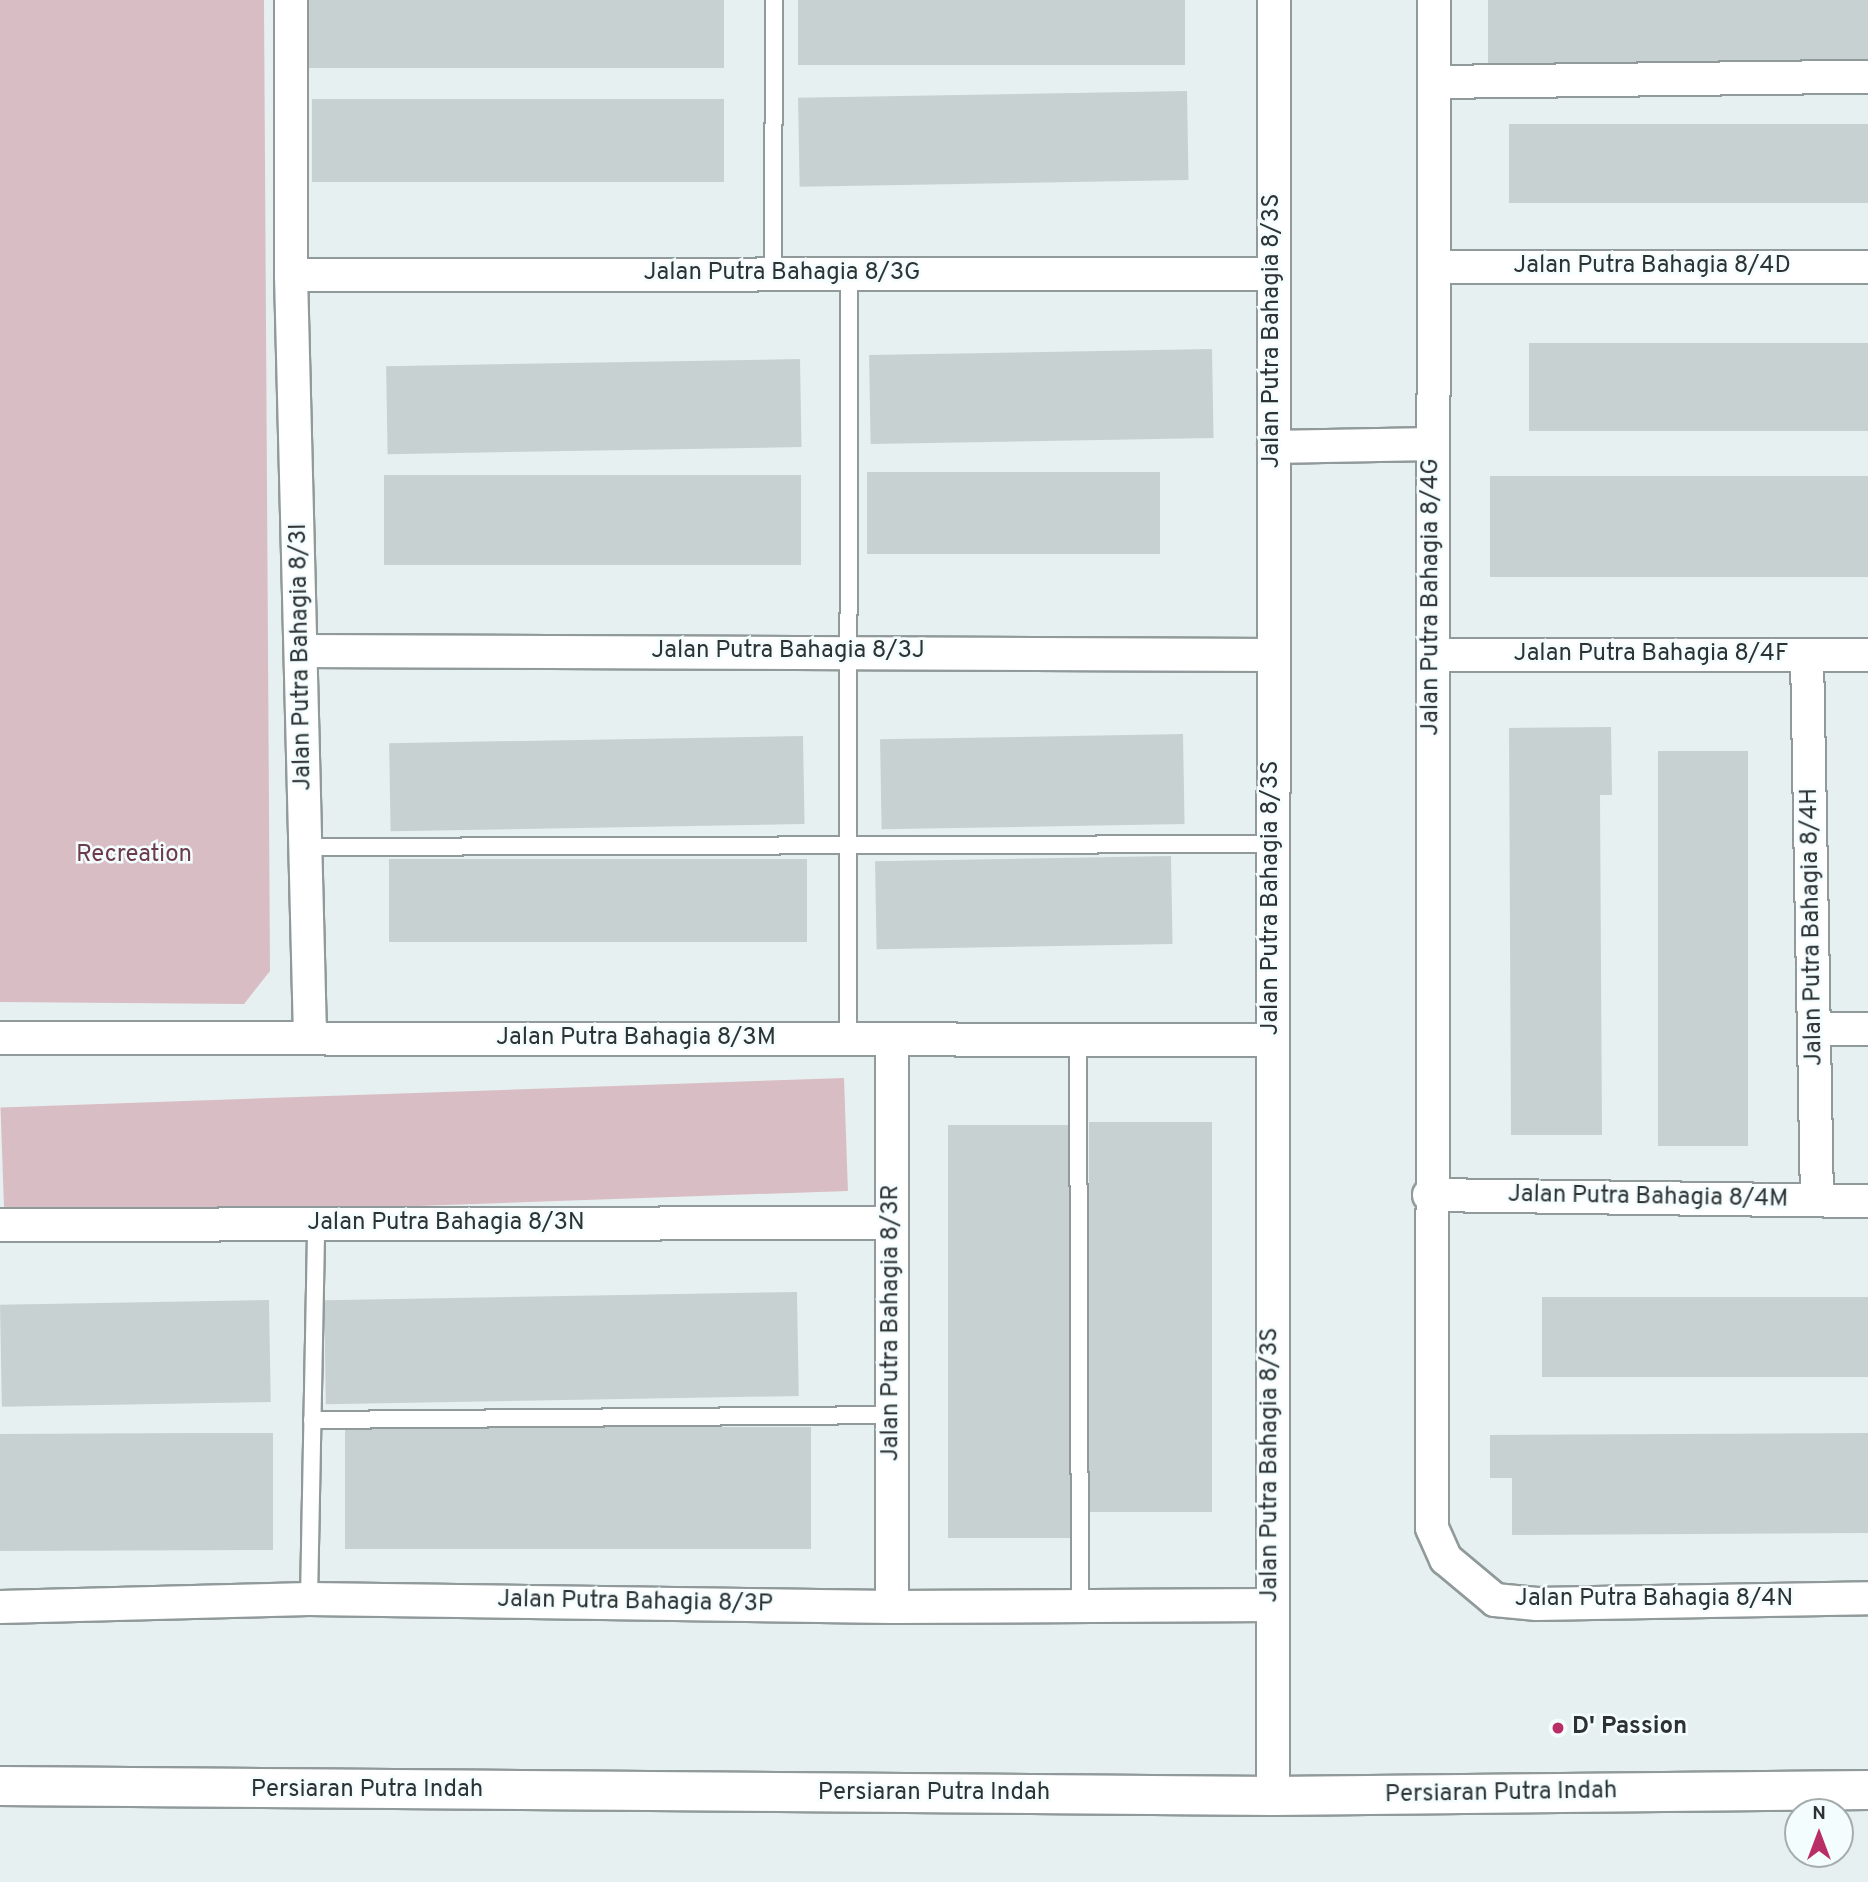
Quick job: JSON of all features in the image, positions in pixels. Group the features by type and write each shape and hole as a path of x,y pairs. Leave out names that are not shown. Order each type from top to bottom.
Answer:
{"main road":[{"name":"Persiaran Putra Indah","path":"0,1786 1273,1796 1868,1790"}],"street":[{"name":"Jalan Putra Bahagia 8/3I","path":"292,0 292,275 310,1038"},
{"name":"Jalan Putra Bahagia 8/3S","path":"1273,1796 1270,1605 1275,0"},
{"name":"Jalan Putra Bahagia 8/4G","path":"1429,1195 1434,655 1430,444 1436,267 1434,0"},
{"path":"1434,82 1868,77"},
{"name":"Jalan Putra Bahagia 8/4D","path":"1436,267 1868,267"},
{"name":"Jalan Putra Bahagia 8/3G","path":"292,275 773,272 1273,274"},
{"path":"1274,447 1430,444"},
{"name":"Jalan Putra Bahagia 8/3J","path":"302,651 1273,655"},
{"name":"Jalan Putra Bahagia 8/4F","path":"1434,655 1868,655"},
{"name":"Jalan Putra Bahagia 8/4H","path":"1807,655 1817,1200"},
{"path":"1815,1029 1868,1029"},
{"name":"Jalan Putra Bahagia 8/3M","path":"0,1038 1272,1040"},
{"name":"Jalan Putra Bahagia 8/3R","path":"892,1040 892,1607"},
{"name":"Jalan Putra Bahagia 8/4M","path":"1429,1195 1868,1201"},
{"name":"Jalan Putra Bahagia 8/4N","path":"1429,1195 1432,1528 1446,1559 1471,1584 1495,1600 1537,1604 1868,1598"},
{"name":"Jalan Putra Bahagia 8/3N","path":"0,1226 892,1223"},
{"name":"Jalan Putra Bahagia 8/3P","path":"0,1607 309,1599 892,1607 1270,1605"}],"lane":[{"path":"773,272 774,0"},
{"path":"848,1040 849,274"},
{"path":"306,847 1273,844"},
{"path":"1078,1040 1080,1606"},
{"path":"309,1599 316,1225"},
{"path":"312,1420 892,1415"}],"green space":[{"name":"Recreation","path":"0,0 264,0 270,971 244,1004 0,1002"},
{"path":"844,1078 848,1191 4,1220 1,1107"}],"building":[{"path":"309,0 724,0 724,68 309,68"},
{"path":"798,0 1185,0 1185,65 798,65"},
{"path":"1488,0 1868,0 1868,67 1488,67"},
{"path":"1187,91 1189,180 800,187 798,98"},
{"path":"312,99 724,99 724,182 312,182"},
{"path":"1509,124 1868,124 1868,203 1509,203"},
{"path":"1529,343 1868,343 1868,431 1529,431"},
{"path":"1212,349 1214,438 871,444 869,355"},
{"path":"800,359 802,447 388,454 386,366"},
{"path":"867,472 1160,472 1160,554 867,554"},
{"path":"384,475 801,475 801,565 384,565"},
{"path":"1490,476 1868,476 1868,577 1490,577"},
{"path":"1611,727 1612,795 1600,795 1602,1135 1511,1135 1509,728"},
{"path":"1183,734 1185,824 882,829 880,739"},
{"path":"803,736 805,824 391,831 389,743"},
{"path":"1658,751 1748,751 1748,1146 1658,1146"},
{"path":"1171,856 1173,944 877,949 875,861"},
{"path":"389,859 807,859 807,942 389,942"},
{"path":"1089,1122 1212,1122 1212,1512 1089,1512"},
{"path":"948,1125 1070,1125 1070,1538 948,1538"},
{"path":"797,1292 799,1396 326,1404 324,1300"},
{"path":"1542,1297 1868,1297 1868,1377 1542,1377"},
{"path":"269,1300 271,1402 2,1407 0,1305"},
{"path":"345,1427 811,1427 811,1549 345,1549"},
{"path":"273,1433 273,1550 0,1551 0,1434"},
{"path":"1868,1433 1868,1533 1512,1535 1512,1478 1490,1478 1490,1435"}],"place":[{"name":"D' Passion","path":"1558,1728"}]}
